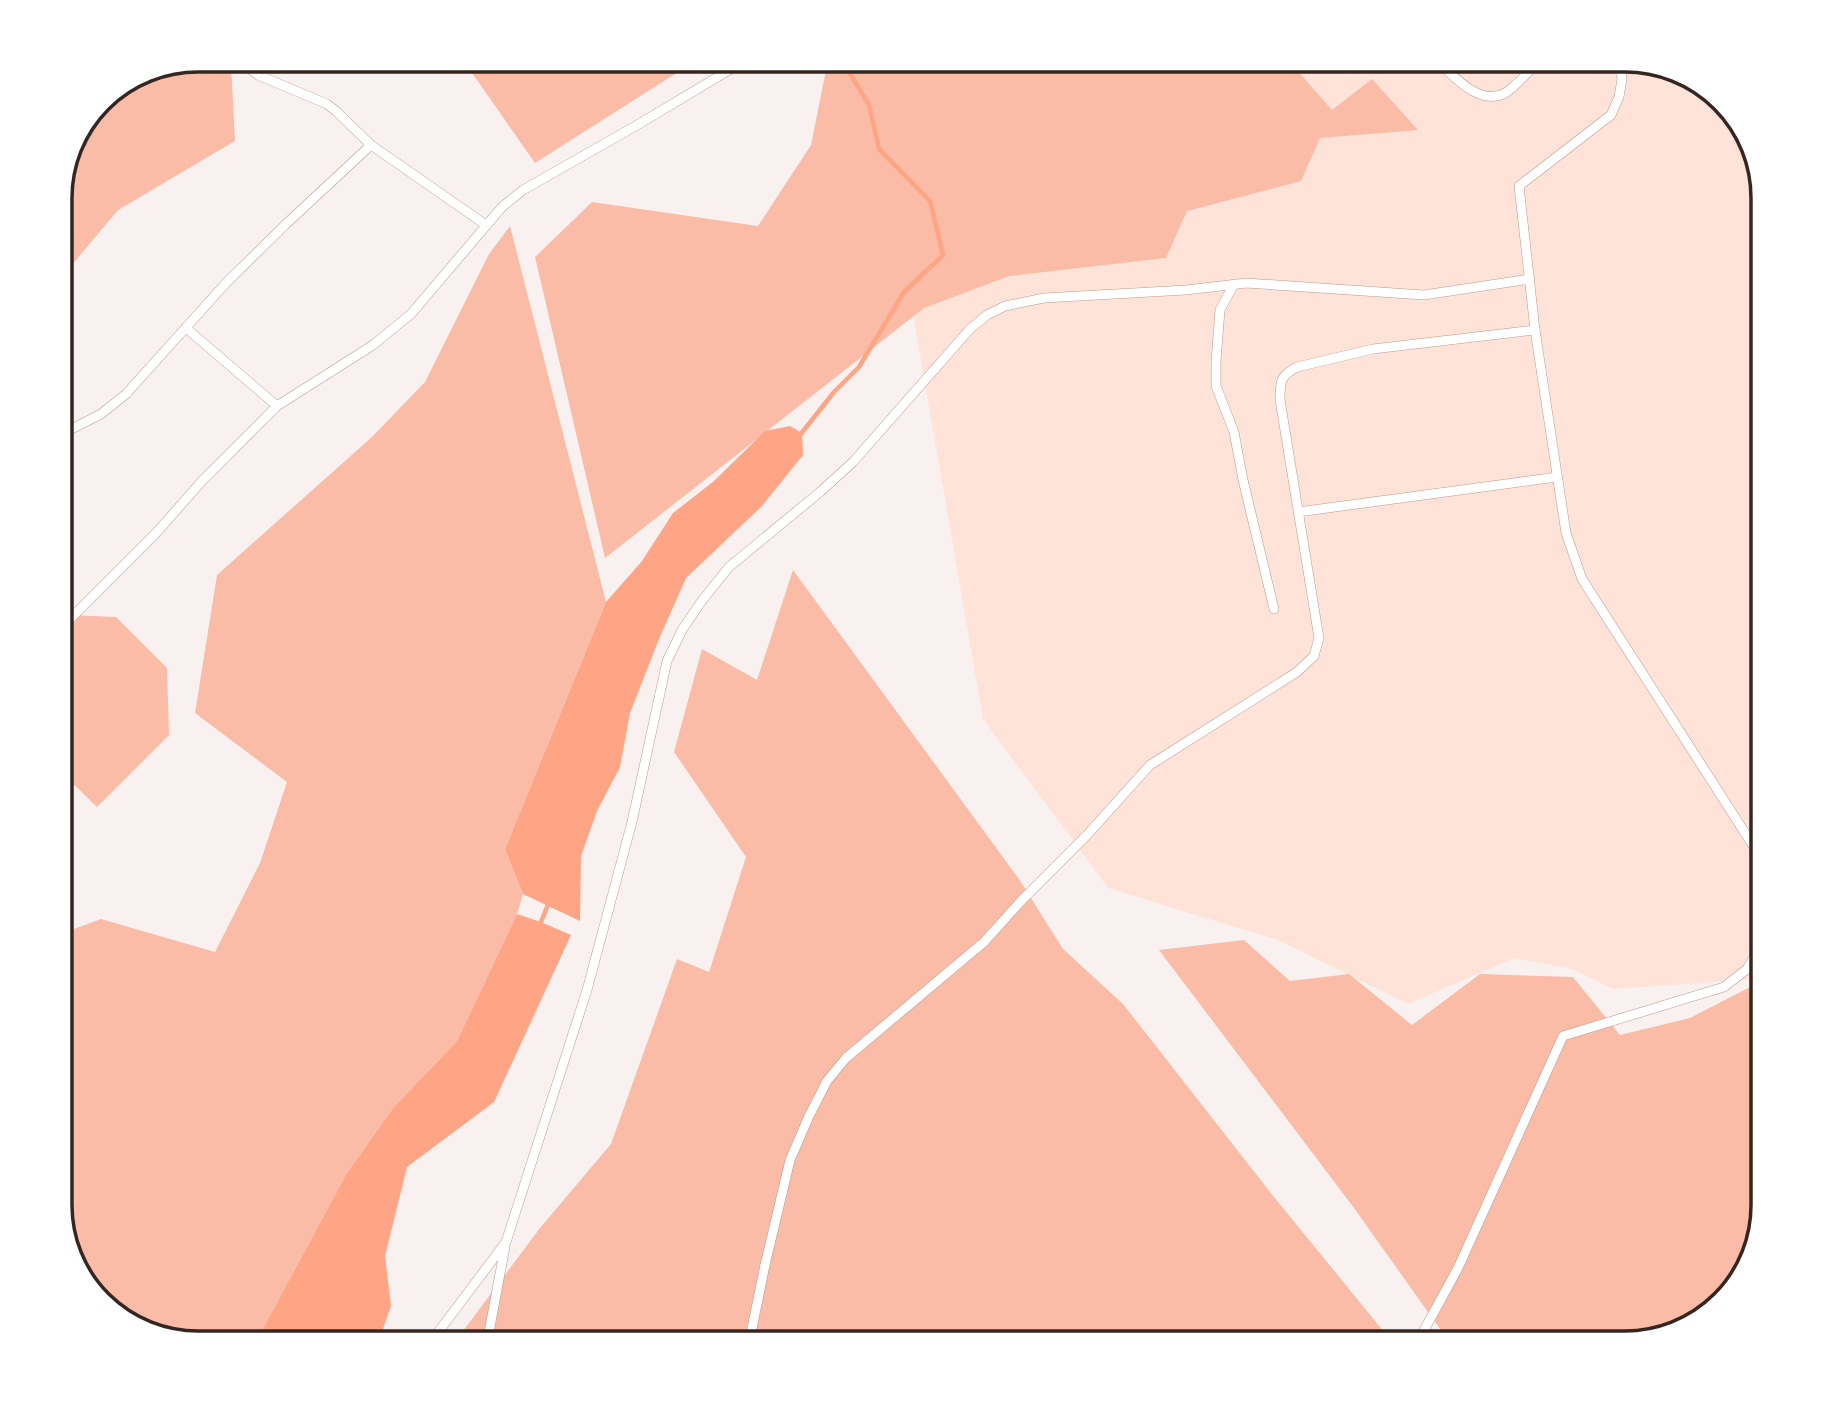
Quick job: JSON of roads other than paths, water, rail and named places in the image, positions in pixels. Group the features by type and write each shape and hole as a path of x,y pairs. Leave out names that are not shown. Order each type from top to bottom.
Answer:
{"lane":[{"path":"254,72 327,104 371,145 486,225"},
{"path":"72,616 158,532 202,481 277,406 373,345 411,314 502,207 523,190 726,72"},
{"path":"1450,72 1477,94 1486,97 1506,93 1528,72"},
{"path":"1621,72 1619,97 1611,115 1519,186 1535,330 1566,533 1582,579 1751,841"},
{"path":"72,429 100,415 126,394 236,273 371,145"},
{"path":"489,1331 506,1242 587,990 632,822 667,661 682,630 729,567 853,462 970,329 987,315 1005,306 1044,298 1186,290 1246,283 1424,295 1530,279"},
{"path":"1234,284 1220,310 1216,386 1234,432 1274,609"},
{"path":"186,328 277,406"},
{"path":"751,1331 790,1160 808,1116 827,1082 846,1058 984,942 1150,765 1297,673 1314,656 1319,638 1279,400 1282,379 1297,367 1373,349 1535,330"},
{"path":"1298,512 1558,477"},
{"path":"1424,1331 1458,1268 1563,1036 1724,987 1747,969 1751,962"},
{"path":"439,1331 506,1242"}],"waterway":[{"path":"800,435 834,392 859,367 904,292 943,255 930,201 879,149 869,105 849,72"},
{"path":"539,927 549,902"}]}
